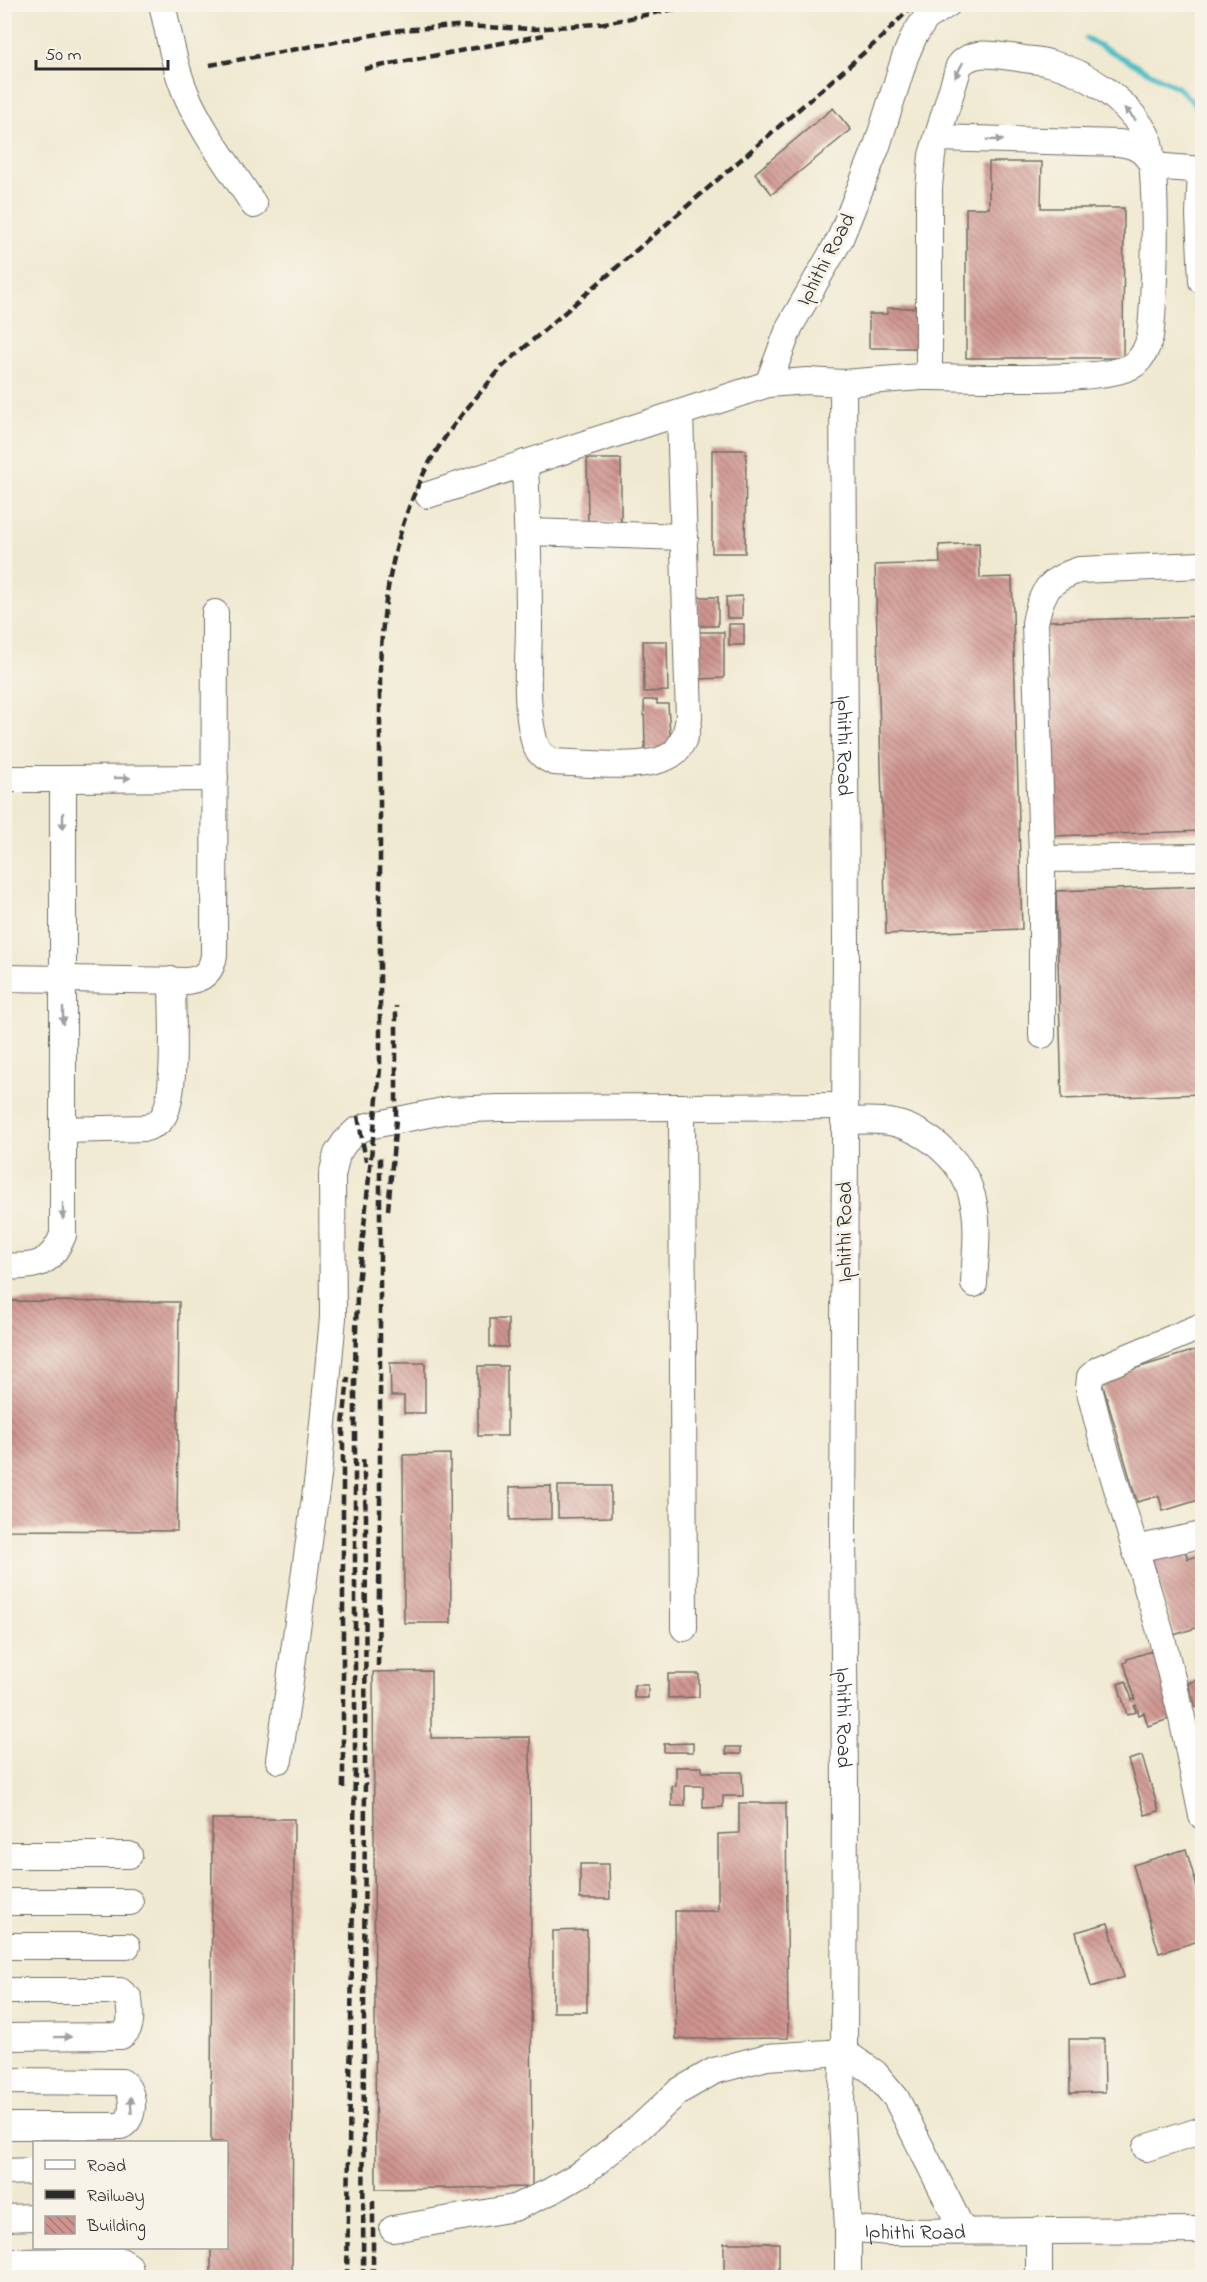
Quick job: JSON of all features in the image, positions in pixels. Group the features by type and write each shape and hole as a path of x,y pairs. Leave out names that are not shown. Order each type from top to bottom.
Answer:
{"lane":[{"path":"162,4 176,66 186,94 196,114 254,204"},
{"name":"Iphithi Road","path":"768,384 790,326 840,239 877,146 905,57 914,36 926,18 948,4"},
{"path":"428,495 768,384 929,377 1036,378 1088,375 1125,369 1135,364 1144,354 1150,339 1154,301 1153,166 1148,137 1137,120 1108,93 1071,71 1049,63 991,55 974,55 959,66 937,138 929,188 929,377"},
{"path":"937,138 1119,143 1134,145 1140,149 1147,155 1153,166"},
{"path":"1153,166 1202,170 1199,215 1203,281"},
{"name":"Iphithi Road","path":"843,382 846,931 844,2052 841,2101 848,2228 888,2232 1203,2230"},
{"path":"525,463 528,532 528,680 532,728 537,748 554,762 648,763 669,757 681,745 686,735 689,718 680,413"},
{"path":"528,532 685,537"},
{"path":"1042,1035 1042,859 1035,623 1044,593 1062,575 1079,570 1203,565"},
{"path":"4,978 195,980 205,975 212,967 214,955 215,613"},
{"path":"4,779 215,778"},
{"path":"4,1266 33,1265 44,1261 58,1248 63,1235 63,779"},
{"path":"1042,859 1203,857"},
{"path":"63,1130 146,1128 157,1124 164,1116 172,1082 172,980"},
{"path":"682,1107 684,1628"},
{"path":"279,1760 302,1599 333,1318 332,1176 337,1154 356,1131 376,1123 448,1110 498,1108 682,1107 844,1114 900,1125 934,1142 967,1181 972,1196 975,1226 974,1284"},
{"path":"1202,1811 1160,1631 1089,1388 1090,1377 1099,1368 1203,1326"},
{"path":"1135,1549 1203,1535"},
{"path":"4,1856 129,1855"},
{"path":"4,1902 130,1902"},
{"path":"4,1946 127,1946"},
{"path":"4,1991 120,1991 129,1999 131,2021 128,2031 121,2036 4,2037"},
{"path":"393,2229 514,2208 549,2192 584,2172 639,2128 680,2091 714,2071 767,2056 844,2052 875,2073 896,2098 963,2231"},
{"path":"4,2081 122,2082 129,2089 132,2114 128,2122 121,2126 4,2126"},
{"path":"1146,2148 1203,2130"},
{"path":"4,2172 33,2171"},
{"path":"4,2218 33,2217"},
{"path":"848,2228 848,2277"},
{"path":"1039,2230 1039,2277"},
{"path":"4,2262 121,2261 129,2266 131,2277"}],"building":[{"path":"833,108 851,130 772,194 755,173"},
{"path":"989,162 1042,162 1041,208 1124,208 1123,358 966,358 966,208 989,208"},
{"path":"887,308 924,308 924,348 869,348 869,314 887,314"},
{"path":"712,450 746,450 745,553 712,553"},
{"path":"587,459 621,459 621,523 588,523"},
{"path":"979,543 980,578 1012,577 1022,929 886,934 875,565 940,563 939,545"},
{"path":"742,596 742,618 727,618 726,597"},
{"path":"698,597 718,597 718,626 698,626"},
{"path":"1202,616 1202,831 1054,836 1048,621"},
{"path":"729,624 744,624 744,645 729,645"},
{"path":"699,632 724,632 724,678 699,679"},
{"path":"643,641 667,641 668,691 644,692"},
{"path":"644,700 657,700 657,704 668,704 671,749 645,750"},
{"path":"1202,886 1202,1094 1062,1099 1056,891"},
{"path":"4,1301 179,1302 177,1531 4,1530"},
{"path":"490,1319 508,1319 508,1347 490,1347"},
{"path":"1202,1348 1202,1499 1163,1511 1159,1496 1137,1502 1101,1379"},
{"path":"390,1363 425,1363 425,1413 404,1413 404,1396 391,1396"},
{"path":"478,1366 507,1366 507,1436 478,1436"},
{"path":"450,1454 451,1623 404,1623 403,1455"},
{"path":"551,1486 551,1519 510,1520 510,1487"},
{"path":"558,1486 611,1486 611,1517 558,1518"},
{"path":"1184,1548 1188,1559 1202,1554 1202,1626 1174,1635 1152,1558"},
{"path":"1155,1650 1175,1717 1148,1726 1144,1713 1139,1715 1136,1705 1134,1706 1136,1712 1127,1715 1118,1684 1126,1681 1132,1700 1135,1699 1124,1663 1127,1659"},
{"path":"431,1671 431,1738 530,1737 532,2187 376,2189 373,1672"},
{"path":"668,1674 699,1674 699,1697 668,1698"},
{"path":"1202,1678 1202,1706 1196,1708 1188,1683"},
{"path":"634,1685 648,1685 648,1698 634,1698"},
{"path":"693,1743 693,1752 664,1752 664,1744"},
{"path":"726,1747 741,1747 741,1754 726,1754"},
{"path":"1142,1756 1159,1811 1145,1815 1128,1760"},
{"path":"676,1767 702,1767 702,1772 742,1772 743,1796 723,1796 723,1807 703,1808 703,1786 685,1786 685,1806 672,1806 672,1786 676,1786"},
{"path":"739,1803 786,1803 788,2038 676,2039 675,1911 718,1911 718,1834 739,1833"},
{"path":"212,1819 294,1819 292,2278 211,2278 211,2249 228,2249 228,2141 211,2141"},
{"path":"1186,1849 1202,1905 1202,1940 1159,1953 1133,1865"},
{"path":"580,1864 609,1864 610,1899 580,1899"},
{"path":"1108,1923 1124,1977 1091,1987 1076,1932"},
{"path":"587,1930 587,2012 553,2012 553,1931"},
{"path":"1069,2039 1104,2039 1105,2092 1070,2093"},
{"path":"724,2243 779,2243 779,2271 724,2271"}],"waterway":[{"path":"1086,38 1180,89 1202,112"}],"railway":[{"path":"600,24 700,4"},
{"path":"347,2278 355,1768 357,1295 380,1069 380,664 385,607 396,550 413,496 440,445 503,366 882,37 914,4"},
{"path":"210,65 400,30 456,26 535,29 607,23"},
{"path":"364,69 544,35"},
{"path":"388,1210 396,1120 396,1006"},
{"path":"358,1116 366,1161"},
{"path":"378,1666 380,1153"},
{"path":"343,1788 343,1426 348,1377"},
{"path":"363,1456 366,1517 363,2278"},
{"path":"373,2201 373,2278"}]}
